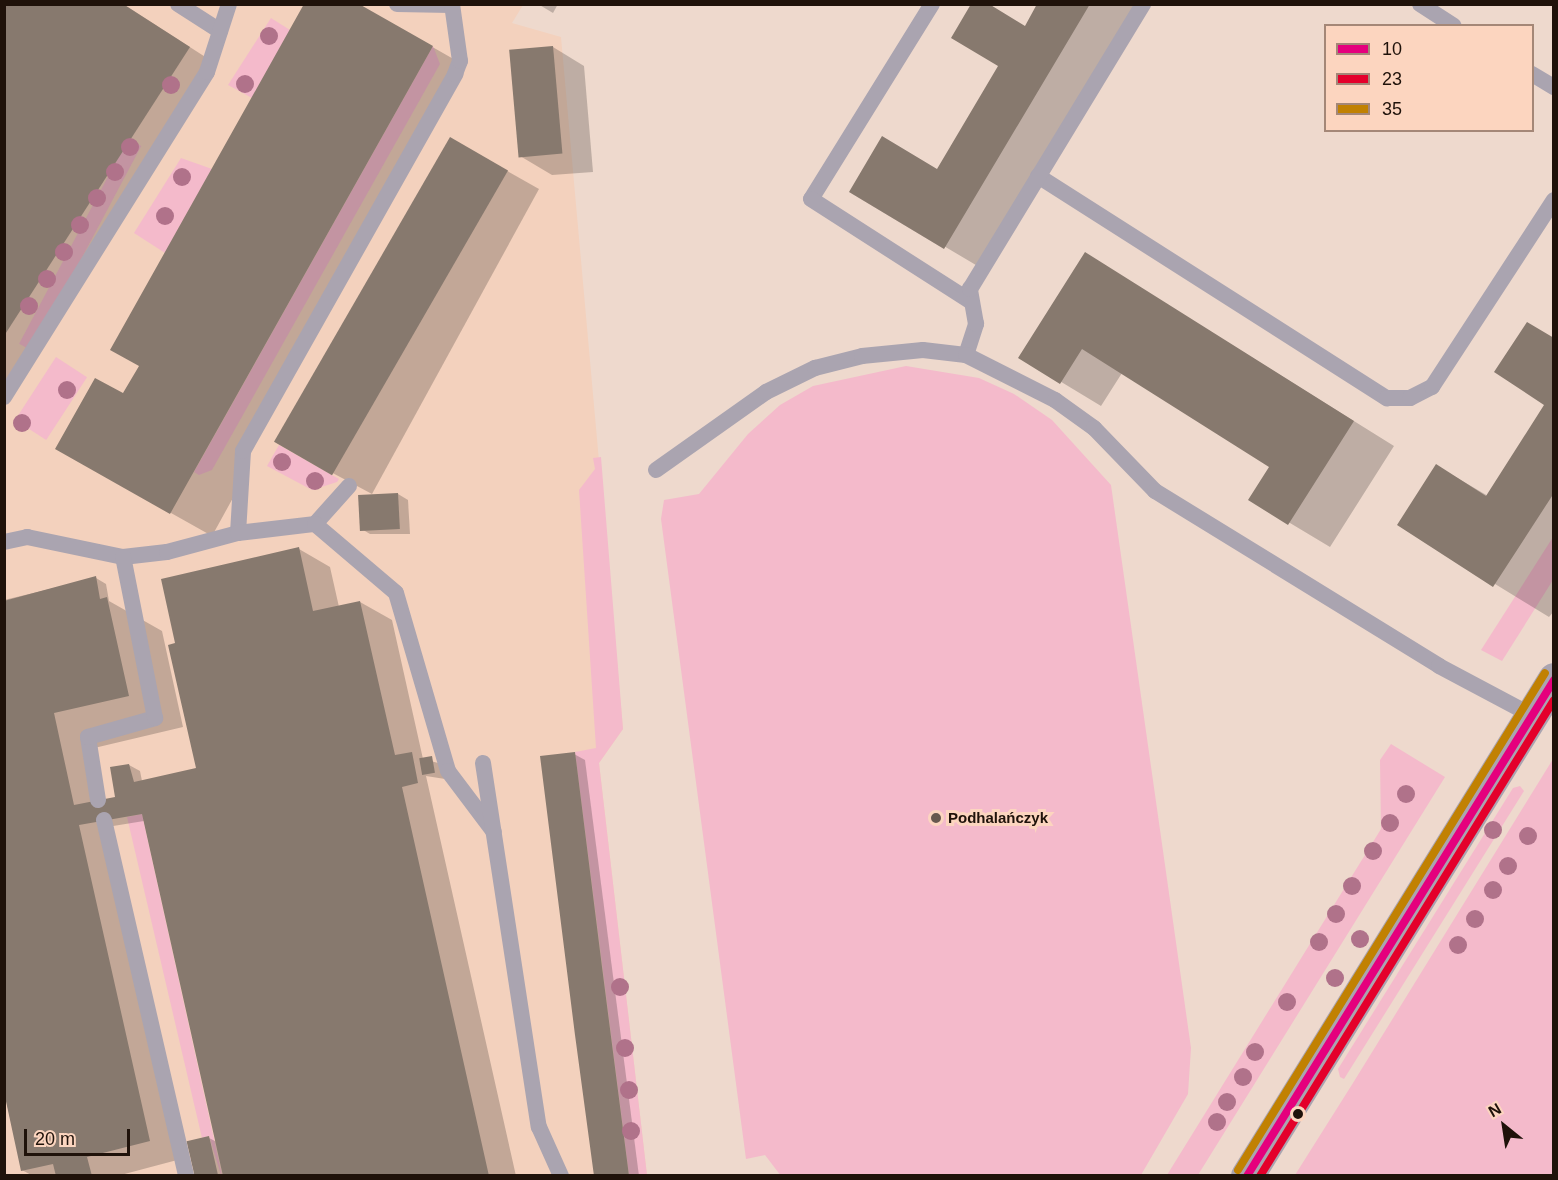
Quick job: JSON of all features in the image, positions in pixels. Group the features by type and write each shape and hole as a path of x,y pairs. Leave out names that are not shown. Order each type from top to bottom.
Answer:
{"street":[{"path":"1247,1176 1554,679"}],"lane":[{"path":"178,4 220,31"},
{"path":"4,397 207,72 229,4"},
{"path":"238,533 243,451 455,74 460,61 452,5 397,4"},
{"path":"932,4 811,199 970,301"},
{"path":"966,355 976,324 970,301 970,289 1143,4"},
{"path":"1420,4 1451,24"},
{"path":"1534,75 1554,87"},
{"path":"1038,176 1388,398 1410,398 1432,387 1554,200"},
{"path":"656,470 766,392 815,368 862,356 923,350 966,355 1055,400 1094,428 1155,491 1439,666 1531,715"},
{"path":"4,542 27,537 123,557 167,552 238,533 315,524 349,486"},
{"path":"315,524 396,593 448,771 494,832"},
{"path":"98,800 88,737 155,718 123,557"},
{"path":"483,763 539,1127 561,1176"},
{"path":"104,820 186,1176"}],"shaded area":[{"path":"5,5 523,5 512,23 561,37 623,729 599,763 647,1175 5,1176"},
{"path":"271,18 290,30 252,98 228,85"},
{"path":"433,46 440,64 212,470 199,475 194,472"},
{"path":"128,139 141,146 32,351 19,344"},
{"path":"181,158 212,169 165,253 134,233"},
{"path":"56,357 87,377 46,440 15,420"},
{"name":"Podhalańczyk","path":"906,366 979,378 1014,394 1052,420 1111,485 1191,1048 1188,1094 1141,1175 781,1176 765,1155 746,1159 661,519 664,500 699,494 748,434 780,405 813,386"},
{"path":"279,445 339,479 337,482 312,490 267,466"},
{"path":"601,457 623,729 599,763 647,1175 629,1175 575,752 596,748 579,490 595,469 593,458"},
{"path":"1553,537 1553,580 1502,661 1481,650"},
{"path":"1391,744 1445,777 1198,1175 1167,1175 1381,829 1380,760"},
{"path":"1553,759 1553,1175 1295,1175 1353,1083"},
{"path":"1520,786 1524,791 1344,1079 1340,1077 1338,1069 1513,788"},
{"path":"142,814 222,1175 209,1136 202,1138 127,817"}],"building":[{"path":"4,4 123,4 190,47 4,336"},
{"path":"304,4 359,4 433,46 170,514 55,449 95,378 123,393 139,366 110,350"},
{"path":"971,4 989,4 1025,26 1037,4 1090,4 944,249 849,192 882,136 937,169 998,66 951,38"},
{"path":"553,46 562,154 519,157 509,50"},
{"path":"450,137 508,170 332,475 274,442"},
{"path":"1085,252 1354,421 1288,525 1248,500 1269,467 1082,349 1060,384 1018,358"},
{"path":"1527,322 1554,338 1554,493 1493,587 1397,525 1436,464 1486,496 1544,405 1494,372"},
{"path":"398,493 400,529 360,531 358,495"},
{"path":"299,547 313,611 360,601 395,755 412,752 418,783 402,787 489,1176 223,1176 142,814 79,825 150,1141 87,1157 92,1176 56,1176 53,1164 21,1171 4,1092 4,601 96,576 100,599 107,597 129,696 54,713 74,805 115,797 110,767 129,764 134,782 196,768 168,645 175,643 161,579"},
{"path":"575,752 629,1176 594,1176 575,1035 540,756"},
{"path":"432,756 435,773 422,775 419,758"},
{"path":"209,1136 218,1176 195,1176 187,1141"}],"transit line":[{"name":"35","path":"1238,1170 1545,673"},
{"name":"10","path":"1247,1176 1554,680"},
{"name":"23","path":"1260,1176 1554,700"}],"place":[{"name":"Podhalańczyk","path":"936,818"}]}
